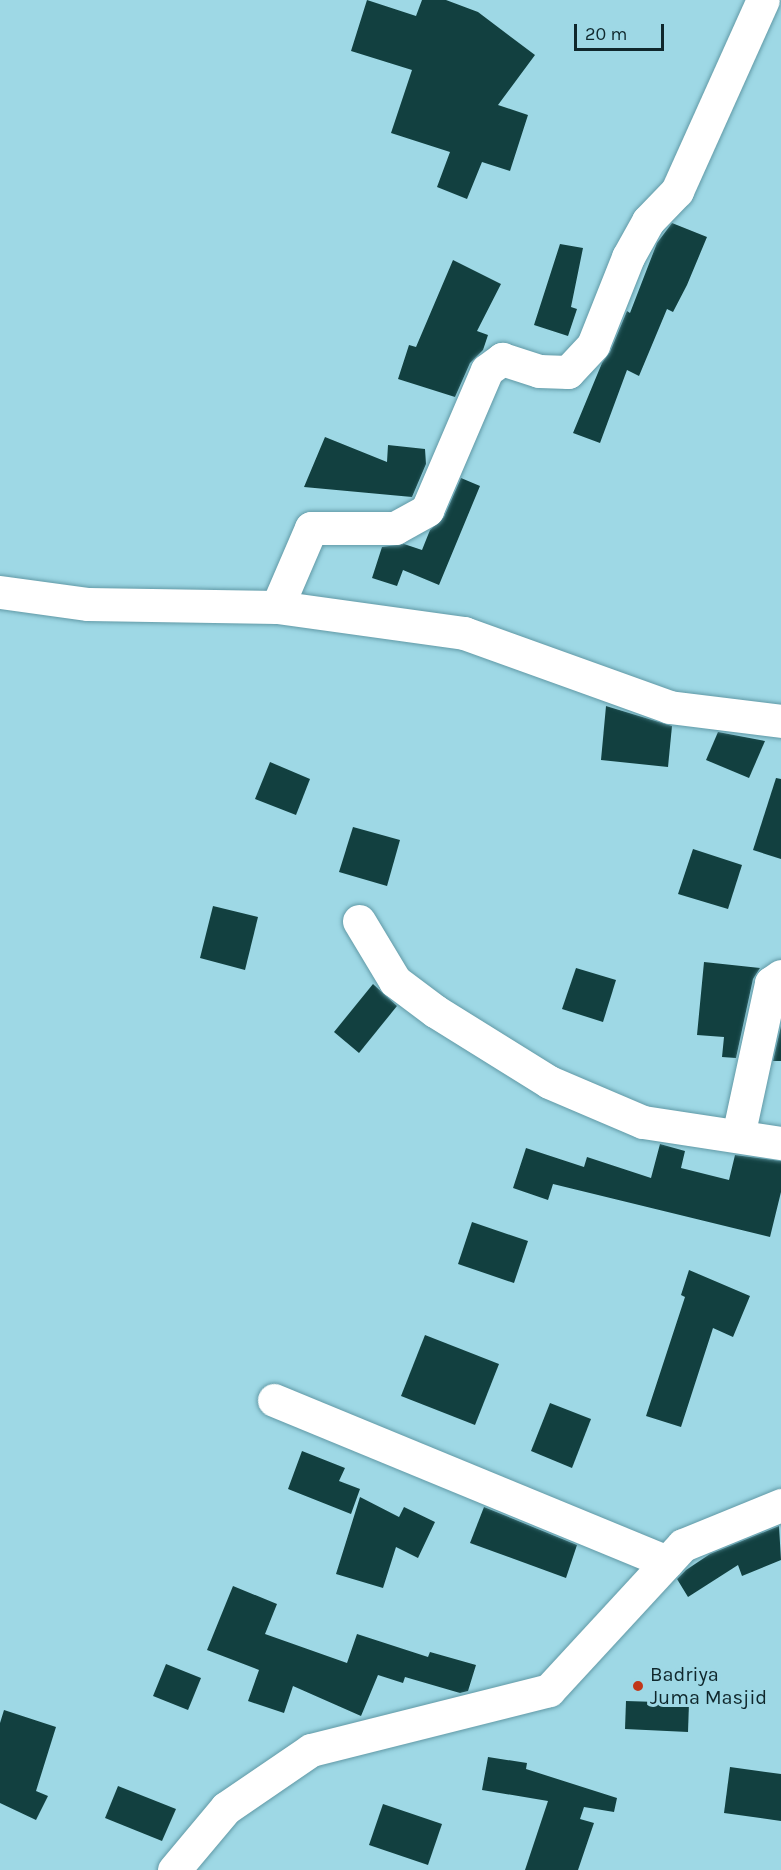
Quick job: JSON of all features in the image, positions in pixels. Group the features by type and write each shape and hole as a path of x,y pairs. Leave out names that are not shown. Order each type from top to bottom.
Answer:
{"street":[{"path":"277,607 310,528 395,528 427,510 487,370 502,359 539,371 568,372 594,345 628,257 648,221 677,191 763,0"},
{"path":"0,592 88,604 277,607 464,633 669,707 781,721"},
{"path":"359,921 395,981 435,1011 549,1082 643,1122 781,1143"},
{"path":"738,1136 771,984 781,976"},
{"path":"274,1400 667,1562"},
{"path":"174,1870 226,1808 311,1750 549,1690 682,1545 781,1506"}],"building":[{"path":"367,0 416,16 422,0 446,0 478,12 535,55 498,105 528,115 510,171 482,162 467,199 437,187 450,152 391,133 412,70 351,51"},
{"path":"672,223 707,237 687,285 673,312 667,309 639,376 627,370 600,443 573,433 602,363 610,352 627,311 630,313 657,243"},
{"path":"560,244 583,248 571,307 577,309 568,336 534,325"},
{"path":"453,260 501,284 477,331 488,335 483,350 470,363 455,397 398,379 409,345 416,347"},
{"path":"325,437 387,462 388,445 425,449 426,464 412,497 304,487"},
{"path":"461,478 480,486 439,585 403,570 397,586 372,578 382,547 404,544 422,550 430,530 444,517"},
{"path":"606,706 672,726 668,767 601,760"},
{"path":"718,732 765,741 749,778 706,760"},
{"path":"270,762 310,779 296,815 255,799"},
{"path":"776,778 781,779 781,859 753,850"},
{"path":"353,827 400,840 387,886 339,872"},
{"path":"693,849 742,865 728,909 678,894"},
{"path":"213,906 258,917 245,970 200,958"},
{"path":"704,962 760,968 753,979 736,1058 722,1057 724,1037 697,1035"},
{"path":"576,968 616,980 603,1022 562,1009"},
{"path":"373,984 397,1006 359,1053 334,1032"},
{"path":"781,1026 781,1061 773,1061"},
{"path":"660,1144 685,1151 681,1168 729,1180 735,1155 781,1161 781,1192 770,1237 553,1184 548,1200 513,1188 526,1148 584,1167 587,1157 651,1178"},
{"path":"472,1222 528,1241 514,1283 458,1264"},
{"path":"689,1270 750,1296 733,1337 713,1328 681,1427 646,1416 685,1297 681,1295"},
{"path":"425,1335 499,1364 475,1425 401,1396"},
{"path":"550,1403 591,1419 572,1468 531,1451"},
{"path":"302,1451 345,1468 339,1481 360,1489 351,1514 288,1489"},
{"path":"360,1497 399,1517 404,1507 435,1522 418,1558 396,1547 383,1588 336,1574"},
{"path":"484,1507 577,1545 566,1578 470,1543"},
{"path":"779,1526 781,1560 742,1576 738,1565 688,1597 677,1579 686,1570 710,1554"},
{"path":"233,1586 277,1604 265,1634 347,1663 357,1634 428,1657 430,1652 476,1665 468,1691 460,1693 405,1677 403,1683 378,1675 361,1716 293,1686 284,1713 248,1701 259,1670 207,1650"},
{"path":"166,1664 201,1678 188,1710 153,1696"},
{"path":"626,1701 689,1703 688,1732 625,1729"},
{"path":"4,1710 56,1727 36,1791 48,1796 36,1820 0,1803 0,1723"},
{"path":"488,1757 527,1763 526,1769 617,1798 614,1812 584,1807 580,1819 594,1823 578,1870 525,1870 548,1801 482,1790"},
{"path":"730,1767 781,1774 781,1821 724,1813"},
{"path":"118,1786 176,1809 162,1841 105,1818"},
{"path":"383,1804 442,1824 428,1865 369,1845"}],"place":[{"name":"Badriya Juma Masjid","path":"638,1686"}]}
